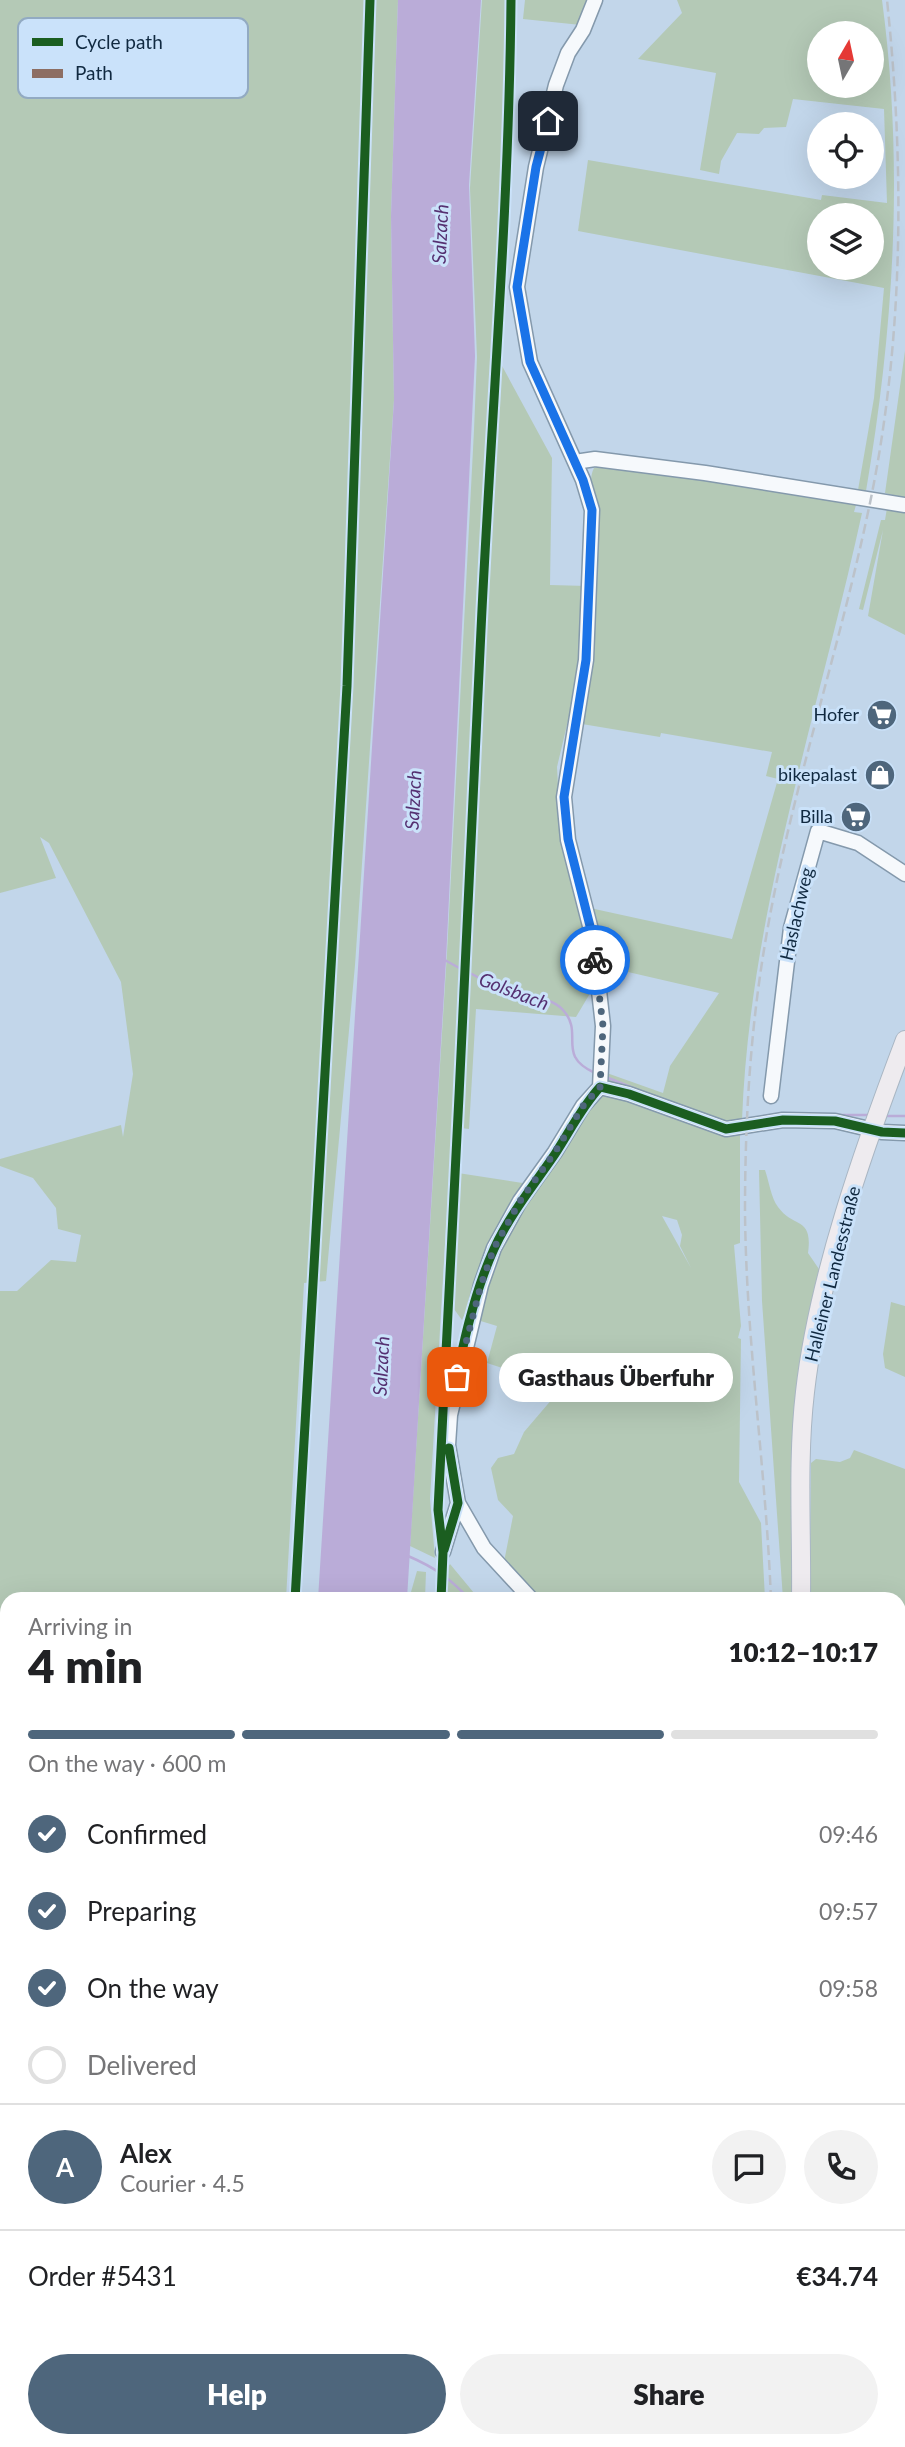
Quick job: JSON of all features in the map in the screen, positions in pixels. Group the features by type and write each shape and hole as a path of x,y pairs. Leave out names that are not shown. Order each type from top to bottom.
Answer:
{"main road":[{"name":"Halleiner Landesstraße","path":"802,1592 802,1421 811,1348 832,1264 876,1120 905,1040"}],"street":[{"path":"525,1592 484,1548 467,1523 458,1503 449,1447 450,1415 481,1285 494,1248 520,1201 583,1106 600,1087 603,1026 597,974 590,926 568,839 564,797 586,660 593,533 588,493 530,362 517,287 536,167 556,85 568,53 583,30 595,0"},
{"path":"575,462 594,459 705,473 905,505"},
{"name":"Haslachweg","path":"771,1097 791,928 818,831 858,843 905,874"},
{"path":"600,1087 629,1094 717,1128 792,1120 876,1120 905,1133"},
{"path":"443,1552 458,1503"}],"green space":[{"path":"0,0 398,0 391,216 394,400 355,965 326,1281 304,1283 286,1592 0,1592 0,1291 17,1291 51,1260 76,1262 81,1235 58,1229 56,1208 33,1178 0,1166 0,1159 121,1125 123,1137 133,1074 121,982 49,843 40,837 56,878 0,893"},
{"path":"482,0 505,0 505,123 493,362 501,364 552,458 550,585 587,586 575,691 557,767 561,840 585,927 592,990 576,1017 476,1009 469,1129 461,1128 469,1008 459,1007 430,1499 435,1558 410,1546 447,953 474,430 477,357 470,188"},
{"path":"525,0 590,0 581,25 523,19"},
{"path":"677,0 882,0 889,61 893,123 893,246 883,369 866,491 858,490 874,398 884,288 841,280 884,280 884,203 807,203 807,274 578,231 588,160 821,200 822,195 887,203 884,109 793,99 786,127 764,128 759,134 737,133 721,161 719,174 700,170 716,73 638,59 682,13"},
{"path":"905,351 905,498 885,493"},
{"path":"602,465 856,505 854,512 862,513 772,890 748,1042 742,1120 721,1121 605,1081 604,1072 663,1093 670,1066 719,993 602,966 590,908 732,939 778,779 766,776 772,752 661,733 660,737 582,724 592,650 598,551 599,519 591,482 594,468"},
{"path":"887,508 905,512 905,635 868,616 883,530 863,610 859,609 881,520 885,520"},
{"path":"605,1093 740,1130 740,1243 734,1245 741,1326 738,1338 741,1339 739,1482 761,1523 765,1592 529,1592 504,1562 513,1516 498,1500 491,1468 498,1458 514,1454 524,1432 559,1391 529,1368 515,1372 487,1363 497,1326 474,1319 506,1233 588,1106","holes":["662,1216 677,1220 682,1235 680,1246 691,1268"]},
{"path":"759,1170 765,1170 778,1207 801,1224 808,1233 808,1253 821,1272 796,1592 783,1592 762,1301"},
{"path":"458,1173 529,1184 462,1320 451,1305"},
{"path":"891,1302 905,1306 905,1377 885,1368 883,1354"},
{"path":"854,1450 905,1469 905,1592 810,1592 811,1463 816,1459 840,1462 850,1458"},
{"path":"450,1564 473,1592 447,1592 446,1571"},
{"path":"417,1571 426,1572 425,1592 411,1592"}],"water":[{"name":"Salzach","path":"398,0 481,0 469,185 475,356 446,961 407,1592 318,1592 394,400 391,216"}],"waterway":[{"name":"Golsbach","path":"443,959 461,969"},
{"name":"Golsbach","path":"472,974 501,990 557,1005 563,1010 572,1027 576,1059 595,1073"},
{"name":"Golsbach","path":"606,1077 638,1090"},
{"name":"Golsbach","path":"654,1096 681,1106"},
{"name":"Golsbach","path":"838,1115 870,1115"},
{"name":"Golsbach","path":"884,1116 905,1116"},
{"path":"408,1556 442,1574 462,1592"}],"railway":[{"path":"771,1592 746,1260 746,1152 750,1063 760,976 781,860 854,575 879,453 888,389 898,259 898,194 897,129 887,0"}],"cycle path":[{"path":"295,1592 347,686 370,0"},
{"path":"441,1592 443,1552 438,1510 503,236 511,0"},
{"path":"452,1399 474,1303 500,1236 581,1111 600,1087 629,1094 726,1129 783,1120 835,1121 882,1132 905,1133"},
{"path":"444,1550 458,1503 449,1448"}],"way so far":[{"path":"457,1377 468,1328 494,1248 520,1201 583,1106 600,1087 603,1026 595,960"}],"place":[{"name":"Hofer","path":"882,715"},
{"name":"bikepalast","path":"880,775"},
{"name":"Billa","path":"856,817"},
{"name":"Gasthaus Überfuhr","path":"457,1377"}],"route":[{"path":"548,121 536,167 517,287 530,362 567,450 583,480 592,510 586,660 564,797 568,839 590,926 595,960"}]}
